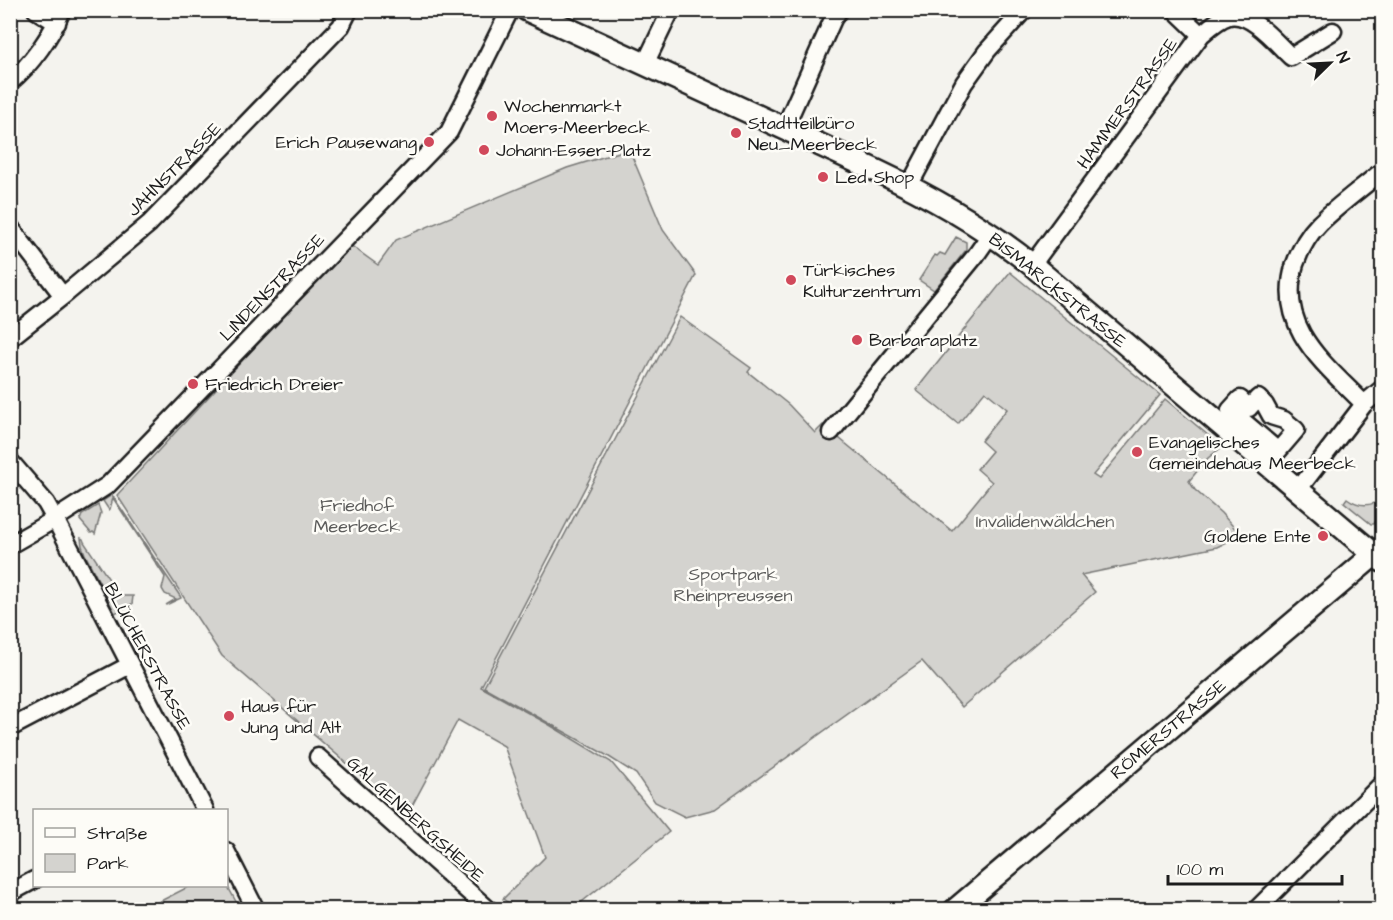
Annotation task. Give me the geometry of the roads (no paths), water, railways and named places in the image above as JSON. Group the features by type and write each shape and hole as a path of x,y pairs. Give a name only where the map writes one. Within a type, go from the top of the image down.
{"main road":[{"name":"BISMARCKSTRASSE","path":"527,10 909,186 960,215 1032,265 1298,490 1380,555"},
{"name":"RÖMERSTRASSE","path":"955,909 1380,555"}],"street":[{"path":"10,82 20,74 53,31 60,16 36,10"},
{"name":"JAHNSTRASSE","path":"10,338 149,224 341,26 349,10"},
{"name":"LINDENSTRASSE","path":"10,544 55,519 108,484 449,132 510,10"},
{"path":"645,64 671,10"},
{"path":"784,129 839,10"},
{"path":"909,186 964,83 987,51 1024,10"},
{"path":"1175,10 1202,35"},
{"name":"HAMMERSTRASSE","path":"1032,265 1202,35 1221,19 1238,16 1247,19 1291,57 1334,31"},
{"path":"1364,404 1308,344 1297,326 1290,287 1297,260 1318,224 1383,171"},
{"path":"10,227 63,296"},
{"path":"831,432 990,235"},
{"path":"1298,490 1364,404 1383,389"},
{"name":"BLÜCHERSTRASSE","path":"10,461 46,503 55,519 204,809"},
{"path":"10,728 130,665"},
{"name":"GALGENBERGSHEIDE","path":"318,757 489,909"},
{"path":"1256,909 1383,784"},
{"path":"228,855 256,909"},
{"path":"10,892 33,880"}],"place":[{"name":"Wochenmarkt Moers-Meerbeck","path":"492,116"},
{"name":"Stadtteilbüro Neu_Meerbeck","path":"736,133"},
{"name":"Erich Pausewang","path":"429,142"},
{"name":"Johann-Esser-Platz","path":"484,150"},
{"name":"Led Shop","path":"823,177"},
{"name":"Türkisches Kulturzentrum","path":"791,280"},
{"name":"Barbaraplatz","path":"857,340"},
{"name":"Friedrich Dreier","path":"193,384"},
{"name":"Evangelisches Gemeindehaus Meerbeck","path":"1137,452"},
{"name":"Goldene Ente","path":"1323,536"},
{"name":"Haus für Jung und Alt","path":"229,716"}],"park label":[{"name":"Friedhof Meerbeck","path":"357,515"},
{"name":"Invalidenwäldchen","path":"1045,521"},
{"name":"Sportpark Rheinpreussen","path":"733,584"}]}
